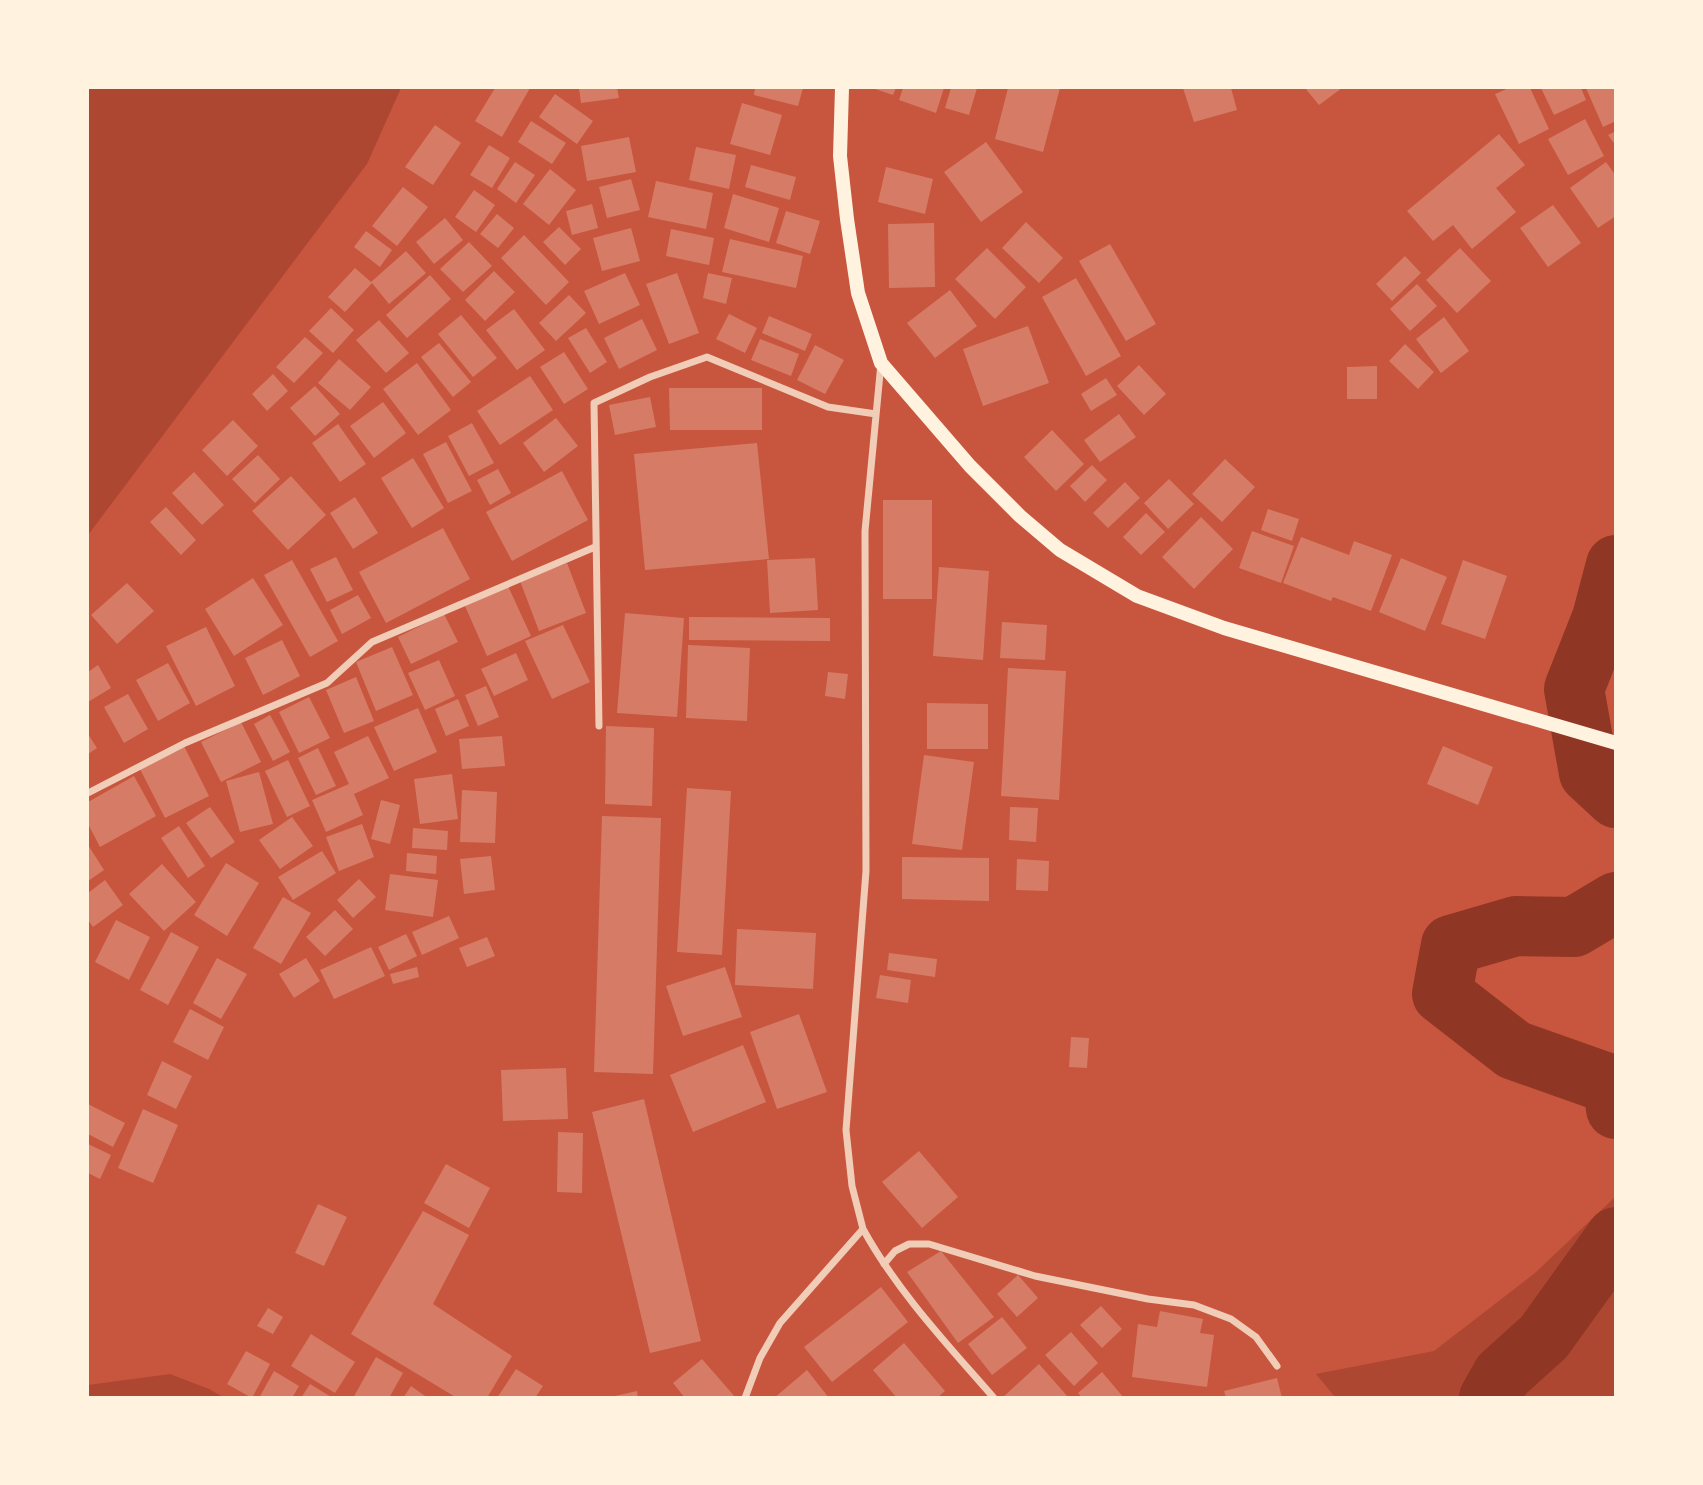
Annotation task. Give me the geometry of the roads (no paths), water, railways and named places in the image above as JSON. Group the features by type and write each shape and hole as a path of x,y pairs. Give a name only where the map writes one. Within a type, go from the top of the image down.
{"main road":[{"path":"842,88 840,156 851,244 858,293 881,363 970,466 1020,516 1060,550 1137,596 1224,628 1615,743"}],"street":[{"path":"599,726 594,402 650,377 707,358 828,407 876,414"},
{"path":"881,363 864,530 866,871 846,1130 852,1185 863,1229 884,1264 940,1336 994,1398"},
{"path":"88,793 185,743 327,683 372,642 595,547"},
{"path":"745,1398 760,1358 780,1323 863,1229"},
{"path":"884,1264 895,1251 909,1244 929,1244 1035,1276 1148,1299 1194,1305 1231,1319 1248,1331 1256,1337 1277,1366"}],"waterway":[{"path":"1616,565 1602,618 1574,689 1589,773 1616,798"},
{"path":"1616,902 1574,927 1516,926 1451,945 1442,994 1514,1050 1613,1085 1616,1109"},
{"path":"1489,1398 1502,1375 1544,1337 1616,1237"}]}
